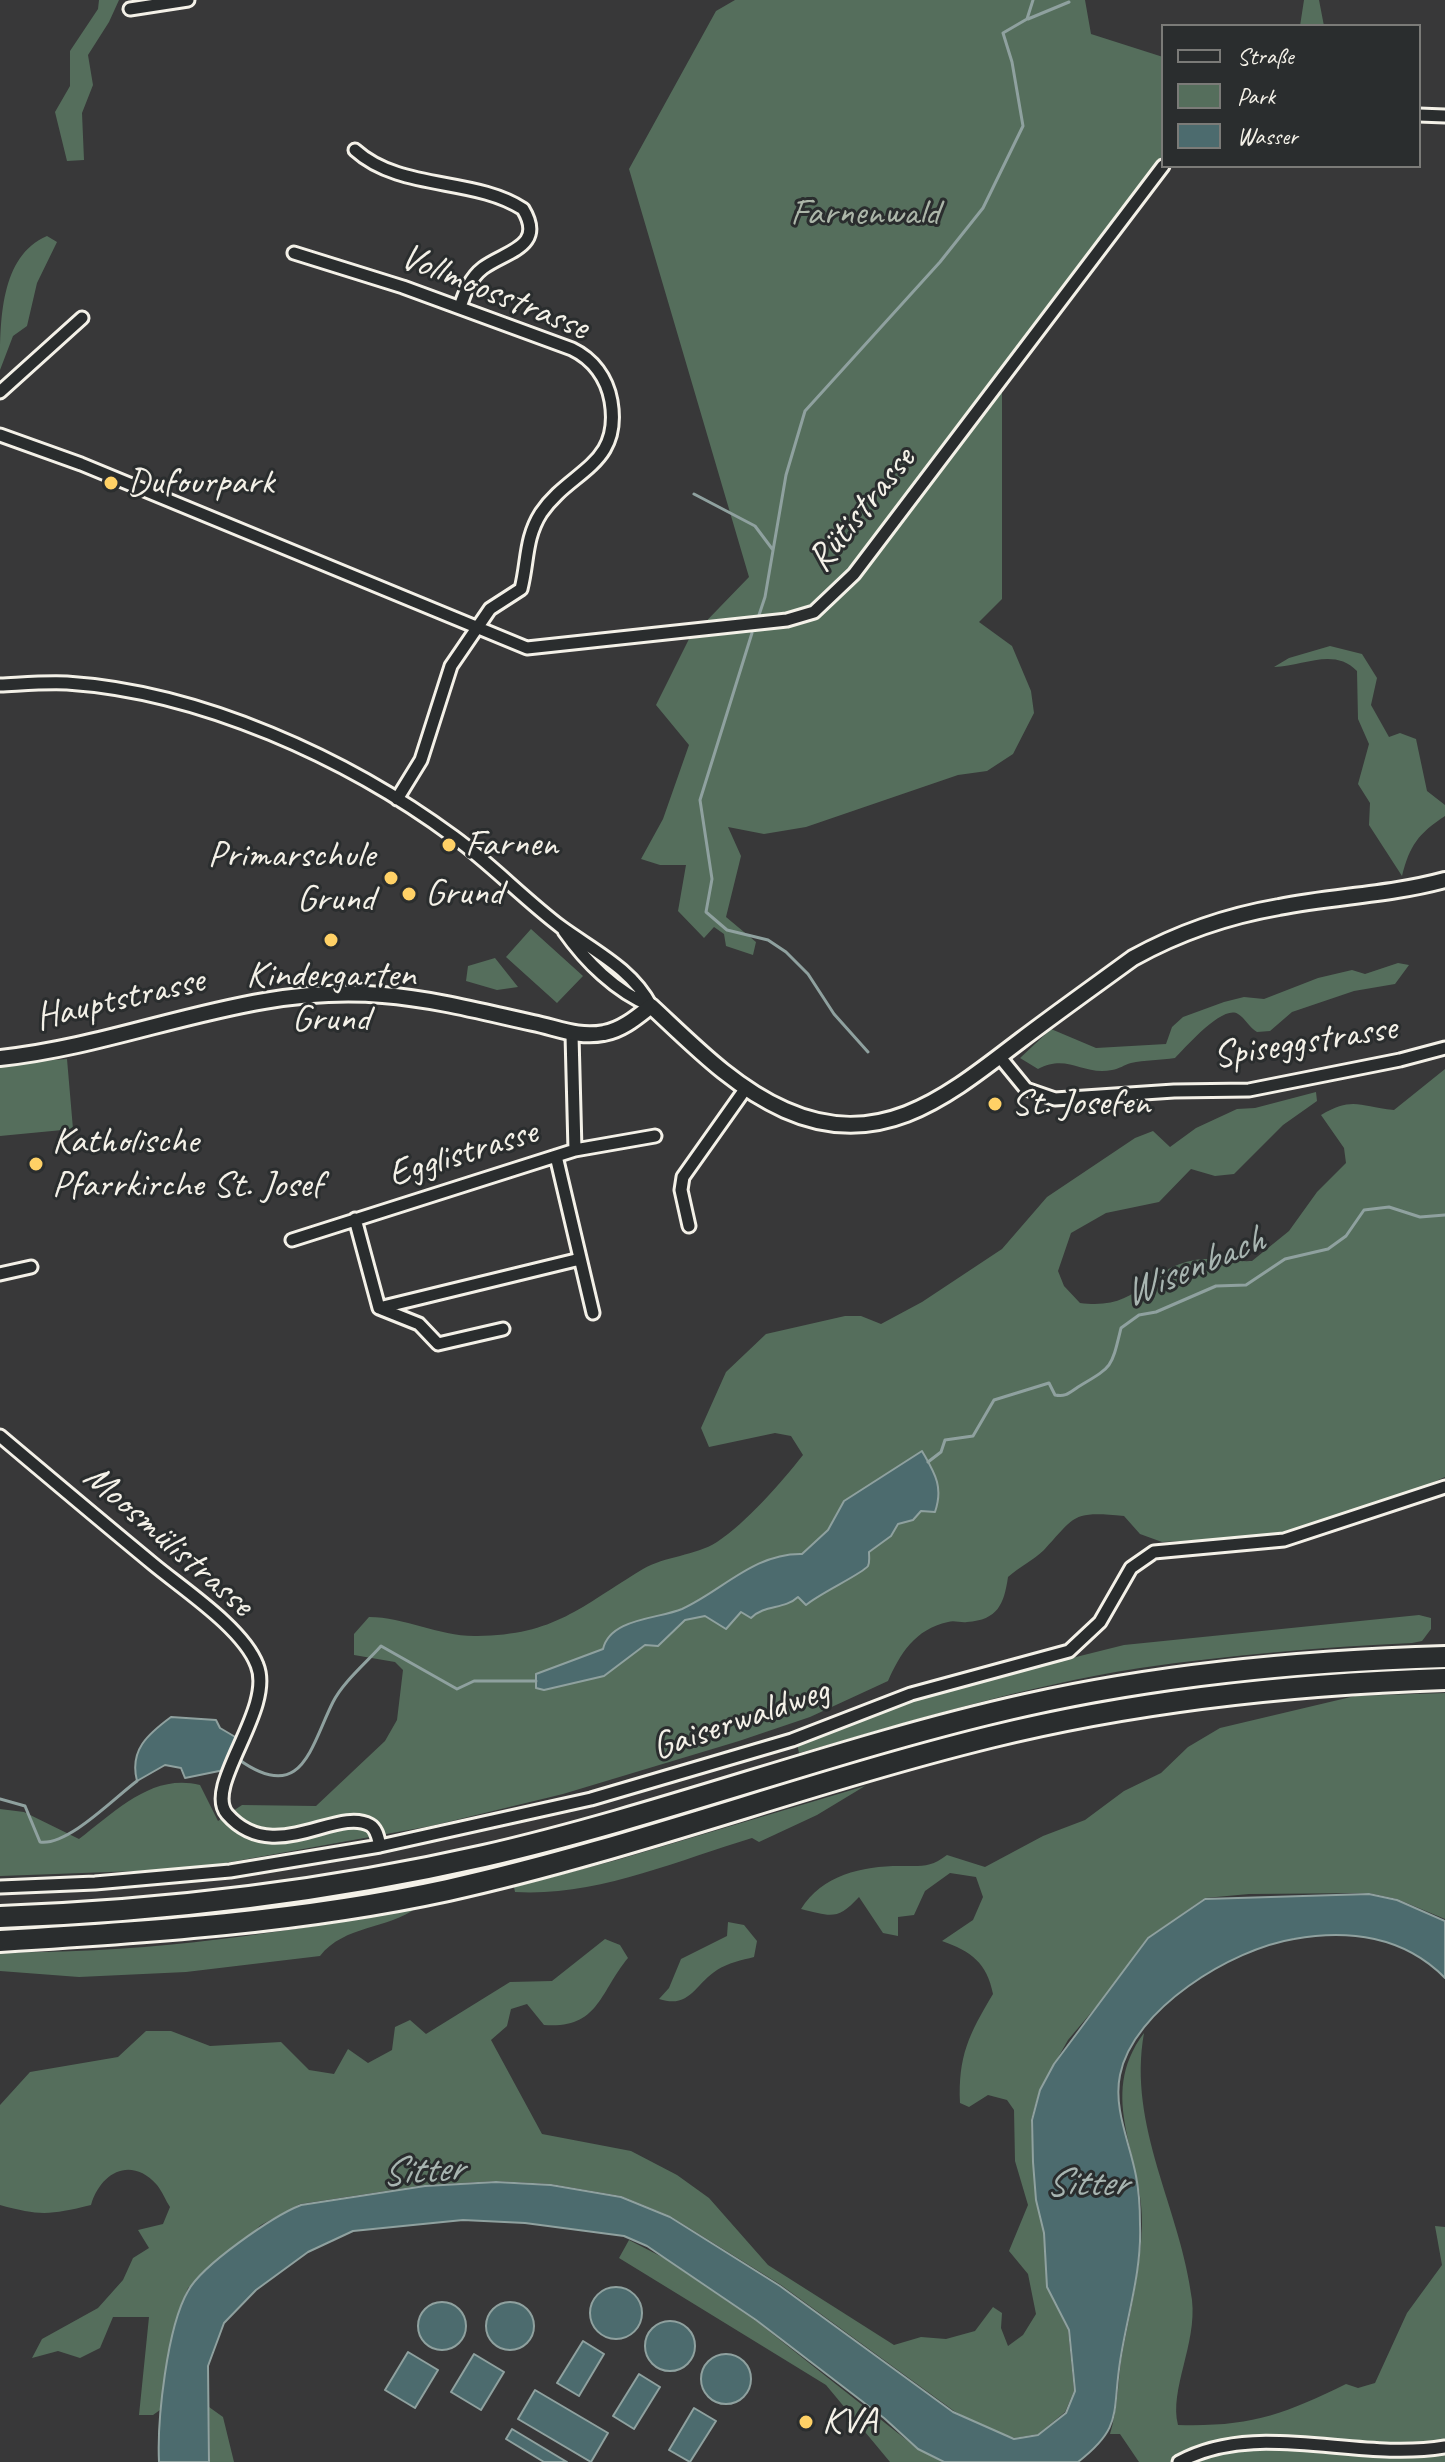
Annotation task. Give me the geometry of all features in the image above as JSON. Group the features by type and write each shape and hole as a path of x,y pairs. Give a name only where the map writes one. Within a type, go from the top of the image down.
{"highway":[{"path":"0,1917 198,1904 317,1888 441,1866 638,1816 938,1727 1137,1684 1260,1667 1445,1657"},
{"path":"0,1941 162,1932 312,1914 432,1893 597,1852 856,1774 1032,1728 1216,1695 1445,1679"}],"street":[{"path":"130,9 188,0"},
{"path":"1421,115 1445,116"},
{"path":"355,150 367,161 387,169 502,199 523,209 531,227 528,239 473,279 460,307"},
{"name":"Rütistrasse","path":"0,435 81,464 527,648 787,620 814,612 854,574 1161,168"},
{"name":"Vollmoosstrasse","path":"294,253 460,307 577,351 596,367 605,381 614,415 609,442 603,453 550,503 536,521 529,536 521,589 490,609 451,666 421,760 397,799"},
{"path":"0,392 82,318"},
{"path":"0,685 63,683 97,686 193,709 280,739 397,799 473,852 561,927 610,981 634,999 651,1006 746,1088 796,1115 832,1123 864,1124 903,1117 927,1107 1133,958 1187,932 1272,908 1411,889 1445,880"},
{"name":"Hauptstrasse","path":"0,1058 57,1052 225,1007 290,994 321,993 433,1002 552,1027 572,1035 618,1029 651,1006"},
{"path":"572,1035 575,1150"},
{"name":"Spiseggstrasse","path":"999,1056 1026,1089 1055,1099 1174,1091 1249,1090 1445,1048"},
{"path":"689,1226 681,1190 683,1177 746,1088"},
{"name":"Egglistrasse","path":"292,1240 575,1150 655,1136"},
{"path":"556,1156 593,1313"},
{"path":"355,1219 379,1308"},
{"path":"379,1308 580,1259"},
{"path":"0,1274 31,1267"},
{"path":"379,1308 419,1324 438,1344 503,1329"},
{"name":"Moosmülistrasse","path":"0,1436 225,1624 257,1665 259,1698 227,1777 221,1805 236,1822 256,1832 296,1836 355,1822 369,1824 377,1832 380,1846"},
{"name":"Gaiserwaldweg","path":"0,1887 179,1878 380,1846 591,1799 792,1740 860,1711 911,1694 1061,1654 1085,1640 1100,1622 1131,1568 1154,1552 1284,1540 1445,1487"},
{"path":"1179,2462 1200,2451 1231,2444 1383,2458 1445,2447"}],"green space":[{"path":"99,0 119,0 88,55 93,85 82,113 84,160 67,161 55,112 70,86 70,51 98,9"},
{"name":"Farnenwald","path":"735,0 1085,0 1091,34 1161,56 1161,158 1002,390 1002,599 979,622 1012,646 1031,691 1034,713 1013,754 987,771 958,775 806,827 764,834 728,827 741,856 726,917 756,942 753,955 726,946 724,934 714,927 704,938 678,911 686,865 660,865 641,859 663,819 689,745 656,705 689,639 749,577 629,169 716,11"},
{"path":"1304,0 1319,0 1324,24 1300,24"},
{"path":"47,236 57,242 37,283 27,326 13,336 0,370 2,311 11,274 31,245"},
{"path":"1330,646 1362,654 1377,678 1371,705 1389,737 1400,733 1416,739 1427,791 1445,805 1445,816 1428,829 1412,848 1402,876 1369,825 1370,803 1358,784 1369,744 1358,719 1357,671 1339,660 1329,659 1274,667 1289,658"},
{"path":"531,929 583,976 557,1003 506,957"},
{"path":"495,958 518,987 497,990 466,981 468,966"},
{"path":"1398,963 1409,965 1395,984 1354,991 1292,1012 1270,1031 1257,1032 1238,1014 1223,1015 1175,1058 1136,1062 1102,1071 1058,1063 1038,1069 1020,1058 1051,1029 1096,1048 1166,1044 1172,1027 1183,1017 1224,1002 1244,997 1264,999 1318,978 1352,970 1365,974"},
{"path":"67,1059 73,1129 0,1136 0,1064"},
{"path":"1445,1069 1445,1477 1396,1499 1271,1536 1162,1542 1140,1534 1124,1516 1094,1514 1076,1518 1040,1554 1008,1577 1001,1603 993,1614 977,1621 953,1621 926,1630 904,1652 888,1681 810,1717 563,1794 431,1826 192,1869 0,1876 0,1809 24,1812 79,1839 135,1797 166,1784 200,1785 218,1821 242,1805 316,1806 385,1741 397,1720 403,1670 395,1662 354,1655 354,1634 369,1617 463,1635 527,1630 566,1616 643,1569 717,1542 752,1513 803,1455 791,1436 775,1433 709,1447 701,1428 726,1372 766,1334 845,1316 861,1316 881,1324 922,1302 1002,1249 1047,1197 1135,1138 1153,1131 1170,1147 1196,1128 1237,1109 1255,1108 1316,1092 1317,1101 1283,1125 1234,1174 1215,1176 1191,1169 1159,1202 1106,1213 1071,1233 1058,1271 1064,1286 1080,1303 1100,1304 1130,1295 1164,1272 1195,1260 1252,1261 1289,1231 1317,1192 1346,1163 1344,1148 1321,1115 1349,1104 1394,1110"},
{"path":"1419,1615 1431,1618 1431,1629 1422,1641 1276,1652 1140,1668 1011,1694 799,1753 797,1744 860,1714 908,1699 1124,1645"},
{"path":"1445,1693 1445,1919 1397,1899 1369,1893 1249,1894 1205,1898 1147,1938 1111,1989 1068,2040 1040,2089 1031,2120 1036,2200 1044,2233 1047,2287 1068,2330 1074,2391 1065,2412 1038,2434 1015,2438 989,2430 954,2411 781,2285 670,2216 621,2196 551,2184 496,2181 425,2185 300,2204 261,2225 188,2288 178,2313 160,2410 153,2415 139,2415 149,2317 113,2317 100,2348 80,2358 58,2351 32,2358 42,2339 98,2308 123,2280 133,2258 149,2248 138,2230 163,2224 170,2207 159,2187 147,2176 127,2170 109,2177 91,2205 45,2213 0,2205 0,2105 30,2072 118,2057 146,2031 171,2031 210,2046 281,2042 309,2070 334,2074 348,2049 368,2063 392,2050 395,2027 410,2020 426,2034 510,1982 552,1981 605,1939 620,1945 628,1958 587,2015 562,2025 544,2025 527,2004 511,2009 507,2026 491,2040 542,2134 631,2151 677,2175 709,2198 768,2265 894,2345 921,2337 946,2339 975,2331 993,2307 1002,2313 1001,2328 1008,2346 1023,2335 1036,2314 1028,2274 1009,2251 1028,2205 1015,2161 1014,2110 1007,2100 988,2095 969,2107 960,2103 963,2058 977,2021 993,1994 982,1966 961,1949 942,1941 973,1920 983,1897 976,1877 950,1873 925,1891 914,1915 898,1917 898,1936 883,1933 859,1897 845,1910 833,1915 801,1909 810,1897 832,1880 871,1868 925,1865 947,1855 985,1867 1043,1836 1085,1820 1124,1791 1161,1773 1188,1747 1220,1728 1355,1696"},
{"path":"865,1786 817,1815 759,1842 752,1838 605,1883 545,1892 515,1892 514,1887 617,1860"},
{"path":"416,1908 393,1920 341,1938 320,1956 186,1972 79,1977 0,1971 0,1952 157,1946 313,1926"},
{"path":"728,1922 744,1925 757,1941 754,1957 717,1970 685,1998 678,2001 659,1999 669,1988 681,1959 727,1936"},
{"path":"1144,2033 1141,2068 1143,2102 1192,2300 1191,2333 1177,2397 1178,2425 1225,2424 1265,2417 1346,2384 1358,2388 1375,2383 1407,2313 1442,2265 1435,2226 1445,2227 1445,2462 1139,2462 1120,2434 1110,2434 1137,2279 1142,2228 1141,2202 1123,2105 1123,2081 1130,2057"},
{"path":"629,2240 664,2258 756,2321 918,2449 942,2462 890,2462 826,2385 619,2258"},
{"path":"209,2407 223,2417 234,2462 210,2462"}],"water":[{"path":"922,1451 938,1487 935,1512 921,1511 913,1520 898,1524 891,1536 869,1552 868,1566 858,1574 806,1605 798,1597 751,1618 741,1612 726,1629 705,1616 685,1620 658,1646 645,1645 604,1676 544,1690 536,1688 536,1674 603,1649 607,1639 625,1625 682,1609 753,1566 785,1555 802,1554 828,1530 844,1501"},
{"path":"171,1717 216,1720 220,1728 237,1738 224,1770 185,1778 181,1768 165,1765 137,1781 136,1760 142,1744"},
{"name":"Sitter","path":"1369,1894 1397,1900 1445,1921 1445,1978 1412,1953 1374,1939 1335,1935 1294,1939 1242,1955 1189,1986 1144,2027 1129,2051 1118,2088 1123,2126 1138,2188 1139,2259 1113,2418 1102,2439 1078,2462 944,2462 918,2449 884,2418 756,2320 647,2246 624,2236 525,2223 463,2220 353,2231 308,2252 256,2290 224,2323 208,2366 209,2462 159,2462 162,2399 174,2327 188,2291 223,2255 257,2230 301,2205 425,2186 496,2182 551,2185 621,2197 670,2217 780,2286 953,2412 1014,2439 1038,2435 1066,2413 1075,2391 1069,2330 1047,2287 1044,2233 1036,2200 1033,2162 1032,2120 1040,2090 1054,2064 1148,1938 1205,1899"},
{"path":"616,2287 635,2294 642,2313 635,2332 616,2339 597,2332 590,2313 597,2294"},
{"path":"442,2302 459,2309 466,2326 459,2343 442,2350 425,2343 418,2326 425,2309"},
{"path":"510,2302 527,2309 534,2326 527,2343 510,2350 493,2343 486,2326 493,2309"},
{"path":"670,2321 688,2328 695,2346 688,2364 670,2371 652,2364 645,2346 652,2328"},
{"path":"583,2341 604,2354 579,2396 557,2383"},
{"path":"408,2352 438,2370 415,2408 385,2390"},
{"path":"474,2354 504,2372 481,2410 451,2392"},
{"path":"726,2354 744,2361 751,2379 744,2397 726,2404 708,2397 701,2379 708,2361"},
{"path":"639,2374 660,2387 634,2429 613,2416"},
{"path":"535,2390 608,2433 591,2462 518,2419"},
{"path":"694,2408 716,2421 690,2462 669,2450"},
{"path":"512,2429 567,2462 544,2462 506,2439"}],"waterway":[{"path":"759,615 765,597 786,475 805,411 940,262 983,208 1023,126 1012,62 1003,33 1027,19 1033,0"},
{"path":"1028,19 1069,2"},
{"path":"694,494 755,526 773,550"},
{"path":"752,633 700,800 712,879 706,912 727,930 768,940 786,952 808,974 834,1014 868,1052"},
{"name":"Wisenbach","path":"928,1462 941,1452 945,1440 973,1436 994,1400 1049,1383 1055,1395 1065,1395 1098,1375 1112,1359 1121,1328 1139,1315 1156,1312 1216,1286 1246,1285 1285,1259 1328,1249 1346,1236 1364,1210 1389,1207 1420,1217 1445,1215"},
{"path":"238,1759 260,1772 277,1776 290,1773 301,1765 337,1695 381,1646 457,1689 474,1681 536,1681"},
{"path":"0,1799 25,1806 40,1842 51,1841 77,1829 137,1781"}],"place":[{"name":"Dufourpark","path":"111,483"},
{"name":"Farnen","path":"449,845"},
{"name":"Primarschule Grund","path":"391,878"},
{"name":"Grund","path":"409,894"},
{"name":"Kindergarten Grund","path":"331,940"},
{"name":"St. Josefen","path":"995,1104"},
{"name":"Katholische Pfarrkirche St. Josef","path":"36,1164"},
{"name":"KVA","path":"806,2422"}]}
